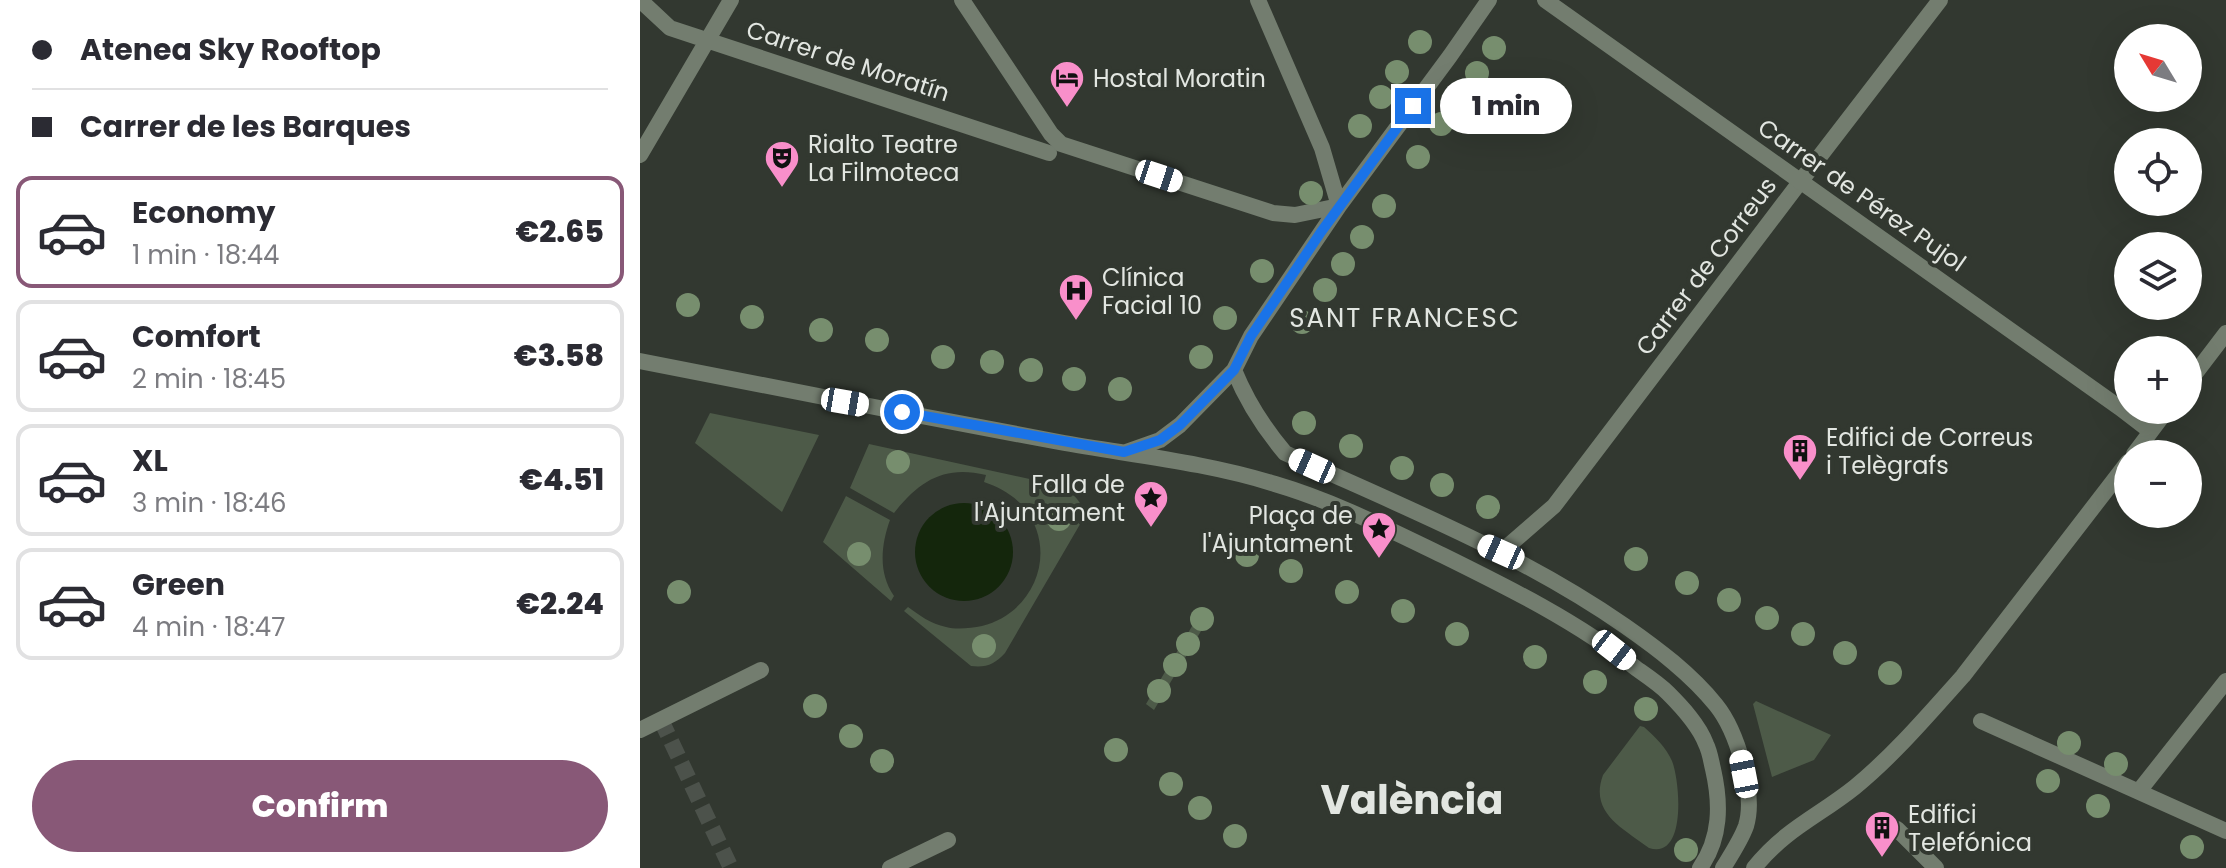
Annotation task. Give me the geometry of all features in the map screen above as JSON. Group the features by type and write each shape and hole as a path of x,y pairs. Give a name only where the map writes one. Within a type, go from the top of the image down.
{"street":[{"name":"Carrer de Moratín","path":"640,0 670,28 1273,213 1295,215 1339,206"},
{"path":"640,155 731,0"},
{"path":"962,0 1051,134 1055,148"},
{"path":"1258,0 1322,148 1339,206"},
{"path":"1124,452 1160,440 1180,425 1234,370 1251,336 1339,206 1489,0"},
{"name":"Carrer de Pérez Pujol","path":"1545,0 2150,431"},
{"name":"Carrer de Correus","path":"1501,552 1554,506 1940,0"},
{"path":"2202,365 2226,333"},
{"path":"640,361 1274,483 1391,530 1536,602 1614,650 1666,691 1690,718 1706,744 1717,789 1716,835 1700,868"},
{"path":"1234,370 1249,405 1285,453 1501,552 1590,602 1655,647 1692,679 1718,708 1739,749 1749,798 1747,825 1723,868"},
{"path":"2144,440 2156,424"},
{"path":"1754,868 1790,831 1853,788 1882,762 1963,676 2114,480"},
{"path":"640,730 761,670"},
{"path":"2139,791 2226,681"},
{"path":"1981,721 2226,831"},
{"path":"1897,829 1936,868"},
{"path":"890,868 948,840"}],"shaded area":[{"path":"710,413 819,435 782,512 695,443"},
{"path":"869,444 1057,485 1078,500 1086,514 1005,653 994,662 986,666 971,666 904,611 908,607 941,626 955,628 982,626 1001,619 1029,593 1037,576 1039,539 1033,521 1013,497 984,482 986,475 971,472 934,478 914,492 894,513 850,488"},
{"path":"846,496 890,520 883,568 894,596 891,601 823,542"},
{"path":"964,503 991,511 1005,525 1013,552 1005,579 991,593 964,601 937,593 923,579 915,552 923,525 937,511"},
{"path":"1201,611 1210,616 1154,710 1146,704"},
{"path":"1756,701 1831,735 1814,760 1772,777 1753,704"},
{"path":"1640,726 1663,747 1675,771 1678,816 1670,842 1661,849 1649,848 1619,826 1605,810 1601,800 1603,775"}],"tunnel":[{"path":"661,720 731,868"}],"place":[{"name":"Hostal Moratin","path":"1067,109"},
{"name":"Rialto Teatre La Filmoteca","path":"782,189"},
{"name":"Clínica Facial 10","path":"1076,322"},
{"name":"Edifici de Correus i Telègrafs","path":"1800,482"},
{"name":"Falla de l'Ajuntament","path":"1151,529"},
{"name":"Plaça de l'Ajuntament","path":"1379,560"},
{"name":"Edifici Telefónica","path":"1882,859"}],"district":[{"name":"SANT FRANCESC","path":"1405,318"},
{"name":"València","path":"1412,800"}],"route":[{"path":"902,412 1124,452 1160,440 1180,425 1234,370 1251,336 1321,232 1413,106"}]}
